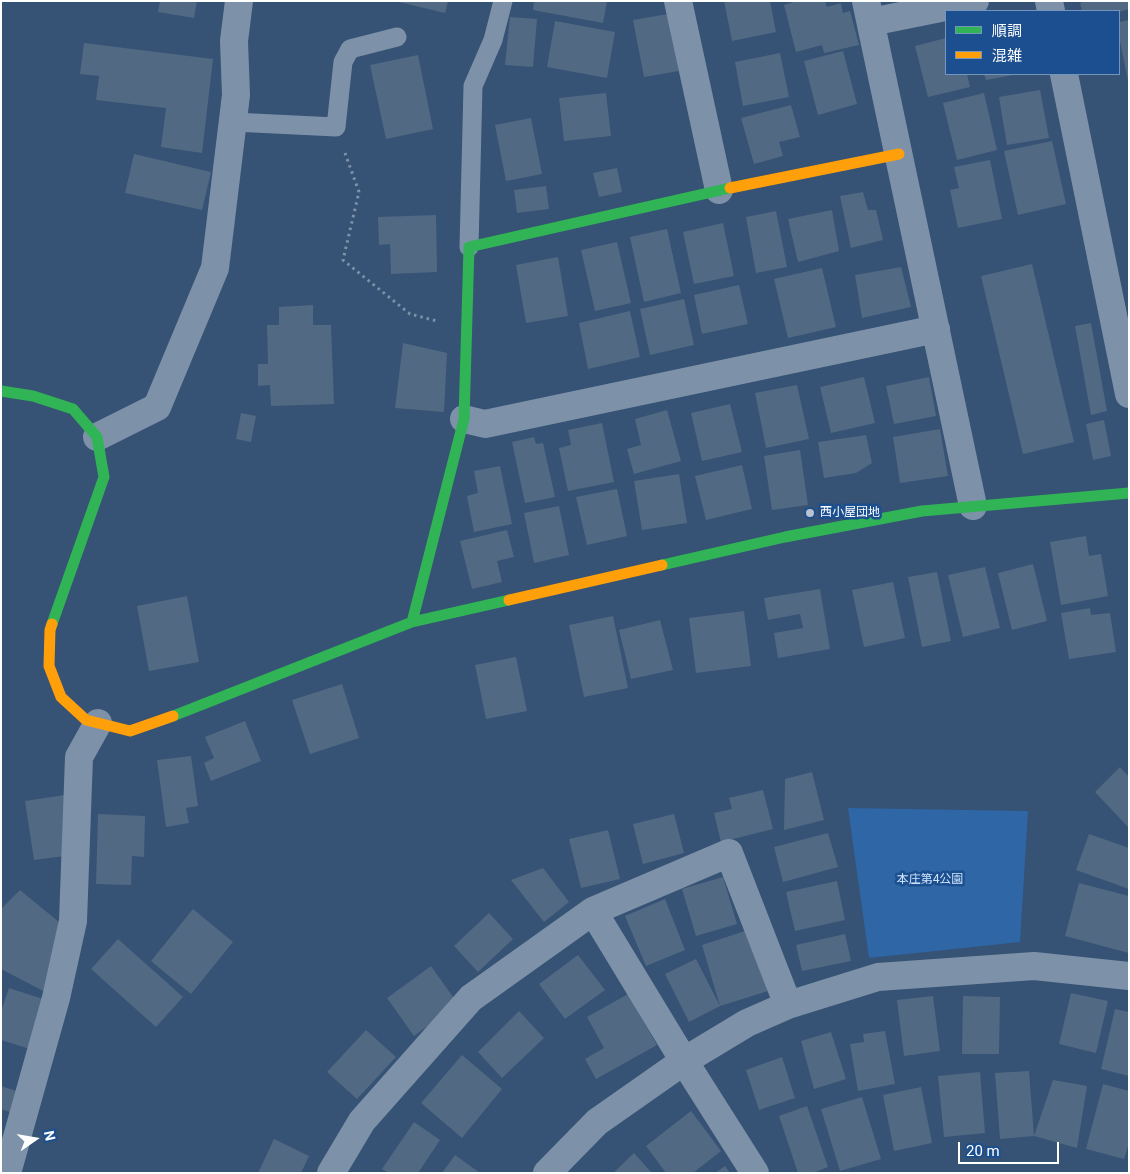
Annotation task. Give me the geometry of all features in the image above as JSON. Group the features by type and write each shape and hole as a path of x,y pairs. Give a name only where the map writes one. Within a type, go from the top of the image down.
{"street":[{"path":"97,437 157,407 215,268 236,95 234,40 239,1"},
{"path":"678,1 719,190"},
{"path":"974,506 869,12 975,1"},
{"path":"1064,75 1129,394"},
{"path":"412,622 464,419 469,247 719,190 899,154"},
{"path":"464,419 486,424 936,329"},
{"path":"1,391 33,396 72,408 97,437 104,477 50,630 49,666 61,697 86,720 130,731 189,711 412,622 785,537 922,511 1129,493"},
{"path":"7,1173 56,998 73,920 79,757 98,723"},
{"path":"331,1173 362,1121 472,998 593,911 729,854 788,1005"},
{"path":"593,911 755,1173"},
{"path":"547,1173 597,1122 684,1061 747,1023 788,1005 878,977 1034,966 1129,976"}],"lane":[{"path":"469,247 473,86 492,40 503,1"},
{"path":"233,122 336,127 343,62 350,49 397,37"}],"path":[{"path":"336,127 359,192 343,260 410,314 467,328"}],"green space":[{"name":"本庄第4公園","path":"848,808 1028,811 1020,942 869,958"}],"building":[{"path":"160,1 197,1 194,18 158,12"},
{"path":"395,1 448,1 445,13"},
{"path":"534,1 607,1 603,23 533,10"},
{"path":"724,1 770,1 776,32 732,41"},
{"path":"797,1 825,1 827,7 841,3 843,13 850,11 859,45 824,53 822,45 796,52 784,5"},
{"path":"1085,1 1129,1 1129,9 1120,12 1120,10 1082,10 1080,3"},
{"path":"668,14 679,71 644,77 633,20"},
{"path":"510,17 537,19 533,67 505,65"},
{"path":"1129,20 1129,81 1120,41 1120,22"},
{"path":"555,21 615,32 607,78 547,67"},
{"path":"945,38 945,75 967,75 970,87 928,97 915,46"},
{"path":"84,43 213,59 202,153 161,147 166,108 96,100 99,76 80,74"},
{"path":"843,51 857,104 818,115 804,61"},
{"path":"780,53 789,97 743,106 735,62"},
{"path":"418,55 433,129 386,139 370,65"},
{"path":"984,75 1013,75 986,80"},
{"path":"1040,90 1049,138 1007,145 999,97"},
{"path":"606,93 611,136 564,141 559,98"},
{"path":"984,93 997,150 957,160 943,103"},
{"path":"791,105 800,137 779,142 783,156 754,164 741,118"},
{"path":"531,118 542,174 506,181 495,125"},
{"path":"1052,141 1066,204 1018,215 1004,151"},
{"path":"134,154 211,172 202,210 125,193"},
{"path":"990,160 1002,219 958,228 950,190 959,188 954,167"},
{"path":"617,168 622,192 599,197 593,173"},
{"path":"546,186 549,209 517,213 514,190"},
{"path":"863,192 868,210 876,210 883,240 851,248 840,196"},
{"path":"832,210 839,251 798,262 788,219"},
{"path":"776,211 787,267 756,273 746,217"},
{"path":"436,215 437,272 391,274 390,244 379,245 378,217"},
{"path":"723,223 734,276 694,284 683,232"},
{"path":"667,229 681,293 644,302 630,237"},
{"path":"617,242 631,303 595,311 581,250"},
{"path":"558,257 568,316 526,323 516,265"},
{"path":"1032,264 1074,442 1023,454 981,276"},
{"path":"901,267 911,307 862,318 855,275"},
{"path":"822,268 836,327 788,338 774,279"},
{"path":"739,285 748,324 702,334 694,295"},
{"path":"684,299 694,345 650,355 640,309"},
{"path":"313,305 313,325 331,325 334,404 271,406 270,385 258,386 258,364 268,364 267,325 279,325 279,307"},
{"path":"630,311 640,357 588,369 579,323"},
{"path":"1091,323 1107,411 1091,415 1075,326"},
{"path":"403,343 447,353 444,412 395,408"},
{"path":"864,377 875,423 831,433 820,387"},
{"path":"929,377 936,416 894,424 886,386"},
{"path":"797,385 809,439 766,448 755,393"},
{"path":"730,404 742,452 702,461 691,413"},
{"path":"667,410 681,461 634,474 627,449 641,445 635,419"},
{"path":"241,413 256,416 251,442 236,439"},
{"path":"1104,420 1111,456 1093,460 1086,424"},
{"path":"602,423 614,482 568,491 559,448 571,445 568,430"},
{"path":"940,429 948,476 900,483 893,437"},
{"path":"866,435 872,463 856,473 824,478 818,442"},
{"path":"534,437 536,444 543,443 555,497 525,503 512,442"},
{"path":"800,450 808,505 772,510 764,456"},
{"path":"742,465 752,509 706,520 695,476"},
{"path":"500,466 512,524 474,532 467,496 478,493 474,471"},
{"path":"679,474 687,523 642,530 634,481"},
{"path":"617,489 627,536 587,545 576,497"},
{"path":"559,506 569,555 534,563 524,513"},
{"path":"507,530 514,557 497,561 502,582 472,589 460,541"},
{"path":"1086,536 1089,556 1101,554 1108,596 1061,605 1050,542"},
{"path":"1033,564 1047,621 1012,630 998,573"},
{"path":"985,567 1000,628 963,637 948,575"},
{"path":"937,572 951,641 922,647 908,577"},
{"path":"893,582 905,638 864,647 852,590"},
{"path":"820,589 830,649 778,658 774,633 803,628 800,614 768,620 764,598"},
{"path":"187,596 199,662 149,671 137,606"},
{"path":"1090,608 1091,615 1110,613 1116,652 1069,659 1061,613"},
{"path":"744,611 751,666 696,673 689,618"},
{"path":"613,616 628,688 584,697 569,625"},
{"path":"660,620 673,670 631,679 619,630"},
{"path":"516,657 527,711 486,719 475,665"},
{"path":"342,684 359,738 310,754 292,700"},
{"path":"245,721 261,761 211,781 204,763 214,758 205,737"},
{"path":"191,756 198,806 186,808 189,823 166,827 157,760"},
{"path":"1120,767 1129,777 1129,828 1095,792"},
{"path":"812,772 824,820 784,830 785,779"},
{"path":"763,790 773,829 721,842 714,813 732,809 729,798"},
{"path":"65,795 73,855 34,860 25,801"},
{"path":"98,814 145,816 144,857 132,856 131,885 96,884"},
{"path":"674,814 684,853 643,864 633,824"},
{"path":"608,830 620,879 581,888 569,839"},
{"path":"828,833 838,867 783,882 774,847"},
{"path":"1089,834 1129,848 1129,889 1076,870"},
{"path":"543,868 569,902 544,922 511,880"},
{"path":"723,877 737,924 696,936 682,889"},
{"path":"837,881 845,920 795,931 786,892"},
{"path":"1079,883 1129,896 1129,953 1065,936"},
{"path":"20,890 65,927 49,994 1,969 1,909"},
{"path":"665,899 685,950 646,966 625,916"},
{"path":"193,909 233,942 191,994 151,961"},
{"path":"489,913 513,939 478,972 454,946"},
{"path":"748,930 768,991 720,1006 702,945"},
{"path":"845,934 851,961 802,971 796,945"},
{"path":"118,939 183,997 156,1027 91,969"},
{"path":"578,955 605,990 565,1019 539,984"},
{"path":"696,959 720,1006 689,1022 665,974"},
{"path":"431,966 458,1004 414,1036 387,998"},
{"path":"9,988 46,1000 30,1049 1,1040 1,1011"},
{"path":"1071,993 1108,1001 1096,1053 1059,1044"},
{"path":"628,994 657,1045 596,1079 585,1059 604,1048 587,1017"},
{"path":"933,996 940,1051 904,1056 897,1000"},
{"path":"963,996 1000,997 999,1054 962,1054"},
{"path":"1115,1009 1129,1012 1129,1076 1101,1069"},
{"path":"519,1011 544,1038 502,1078 478,1052"},
{"path":"366,1030 396,1057 357,1099 327,1072"},
{"path":"885,1031 895,1084 858,1091 850,1044 864,1042 863,1034"},
{"path":"831,1032 846,1079 814,1089 801,1041"},
{"path":"462,1055 502,1089 462,1138 421,1103"},
{"path":"782,1057 795,1098 759,1110 746,1070"},
{"path":"1029,1071 1034,1136 1000,1139 995,1073"},
{"path":"980,1072 985,1133 944,1137 938,1076"},
{"path":"1053,1080 1087,1086 1077,1148 1034,1136"},
{"path":"1103,1084 1129,1091 1129,1143 1124,1159 1086,1149"},
{"path":"1,1086 16,1091 10,1112 1,1109"},
{"path":"921,1087 932,1143 894,1151 883,1095"},
{"path":"862,1097 881,1159 840,1171 821,1109"},
{"path":"807,1106 828,1167 813,1173 798,1173 779,1116"},
{"path":"691,1111 721,1151 693,1173 666,1173 646,1146"},
{"path":"414,1122 440,1140 418,1173 388,1173 382,1169"},
{"path":"274,1139 309,1156 301,1173 258,1173"},
{"path":"634,1153 652,1173 613,1173"},
{"path":"455,1155 480,1173 442,1173"},
{"path":"725,1166 730,1173 715,1173"}],"traffic: fast":[{"path":"412,622 464,419 469,247 730,188"},
{"path":"1,391 33,396 73,409 97,437 104,477 52,624"},
{"path":"662,565 785,537 922,511 1129,493"},
{"path":"173,716 412,622 509,600"}],"traffic: slow":[{"path":"730,188 899,154"},
{"path":"509,600 662,565"},
{"path":"52,624 50,630 49,666 61,697 86,720 130,731 173,716"}],"place":[{"name":"西小屋団地","path":"810,513"}]}
